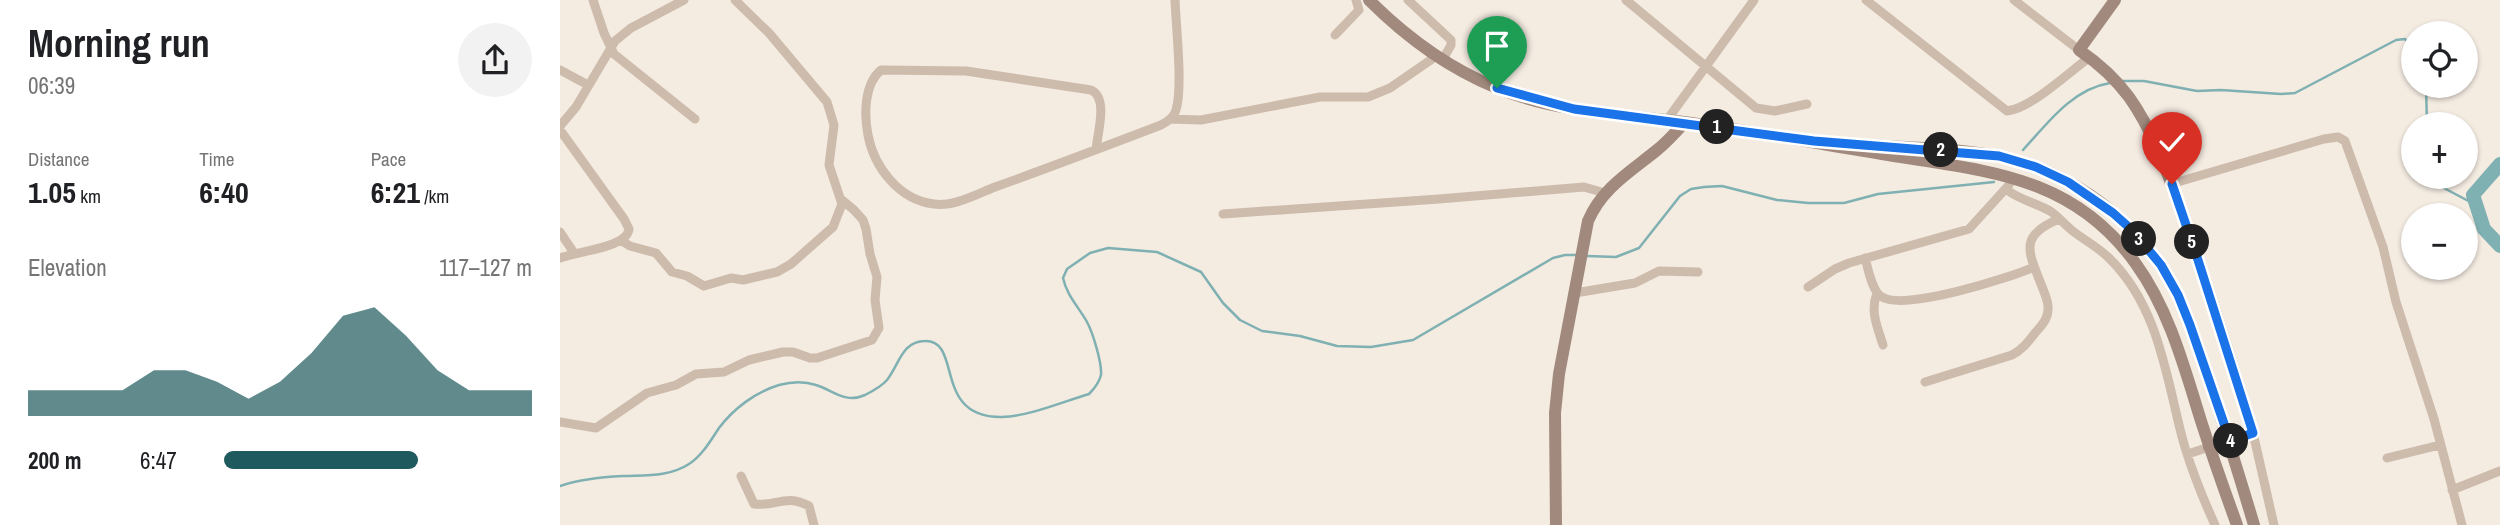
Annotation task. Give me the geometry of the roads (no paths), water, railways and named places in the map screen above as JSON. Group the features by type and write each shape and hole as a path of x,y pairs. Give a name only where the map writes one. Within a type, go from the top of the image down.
{"main road":[{"path":"1369,0 1439,59 1497,88 1531,99 1574,109 1685,122 1964,166 2012,177 2049,192 2077,208 2109,235 2136,264 2162,309 2237,525"},
{"path":"2115,0 2084,53 2108,73 2128,96 2147,127 2172,184 2253,433 2209,447"},
{"path":"1556,525 1555,413 1585,233 1594,208 1605,193 1621,177 1664,145 1685,122"},
{"path":"1814,141 1999,156 2036,167 2068,182 2102,204 2132,230 2161,265 2178,295 2230,441 2254,525"}],"street":[{"path":"593,0 615,55 695,120"},
{"path":"560,258 622,241 628,232 624,219 560,128 576,107 611,46 631,28 684,0"},
{"path":"622,241 656,253 669,270 687,276 700,285 778,272 804,255 833,227 842,200 829,165 834,125 827,102 769,33 735,0"},
{"path":"1170,119 1177,109 1178,90 1175,0"},
{"path":"1335,35 1359,10 1356,0"},
{"path":"1096,150 1101,101 1091,90 966,71 888,69 881,70 872,81 867,104 867,130 877,164 889,180 927,203 942,204 960,200 1096,150 1170,119 1201,120 1320,97 1368,97 1390,88 1439,59 1451,45 1449,36 1408,0"},
{"path":"1626,0 1756,108 1775,111 1807,104"},
{"path":"1667,120 1754,0"},
{"path":"1866,0 2007,111 2019,108 2035,98 2084,53 2014,0"},
{"path":"560,70 589,85"},
{"path":"2172,184 2324,139 2338,137 2345,141 2384,247 2396,302 2434,419 2462,525"},
{"path":"1808,287 1835,269 1865,258 1969,229 2007,190 2012,177"},
{"path":"1223,214 1439,200 1584,187 1605,193"},
{"path":"2007,190 2052,213 2111,260 2138,297 2162,351 2188,454 2215,525"},
{"path":"560,422 596,428 647,393 676,385 696,374 724,372 748,360 783,352 817,358 872,340 879,328 875,300 877,277 863,220 842,200"},
{"path":"1925,382 2012,355 2024,347 2048,313 2048,304 2034,267 2030,245 2033,235 2040,227 2059,219"},
{"path":"560,232 574,253"},
{"path":"1865,258 1877,293 1889,299 1915,300 1957,291 2034,267"},
{"path":"1576,288 1635,283 1659,271 1698,272"},
{"path":"1877,293 1873,302 1873,315 1883,345"},
{"path":"2253,433 2274,525"},
{"path":"2387,458 2440,445"},
{"path":"2188,454 2209,447"},
{"path":"2452,490 2500,471"},
{"path":"741,476 754,504 763,505 783,499 798,501 809,506 814,525"}],"waterway":[{"path":"2123,81 2144,81 2197,91 2295,93 2401,39"},
{"path":"2023,150 2072,100 2084,92 2110,83"},
{"path":"2426,98 2427,112"},
{"path":"2500,164 2473,195 2484,229 2500,246"},
{"path":"1587,256 1616,257 1639,248 1680,196 1691,189 1722,186 1777,200 1844,203 1878,194 1994,182"},
{"path":"2446,189 2472,203"},
{"path":"560,486 615,476 657,475 681,468 698,457 719,428 739,407 754,396 779,385 807,383 845,397 865,395 885,382 906,349 917,342 936,344 943,353 957,393 966,405 980,414 1002,417 1024,414 1089,394 1101,375 1099,356 1084,316 1070,296 1063,278 1067,269 1090,253 1108,248 1157,252 1201,272 1223,303 1240,320 1262,331 1300,336 1337,346 1371,347 1413,340 1553,258 1577,255"}]}
